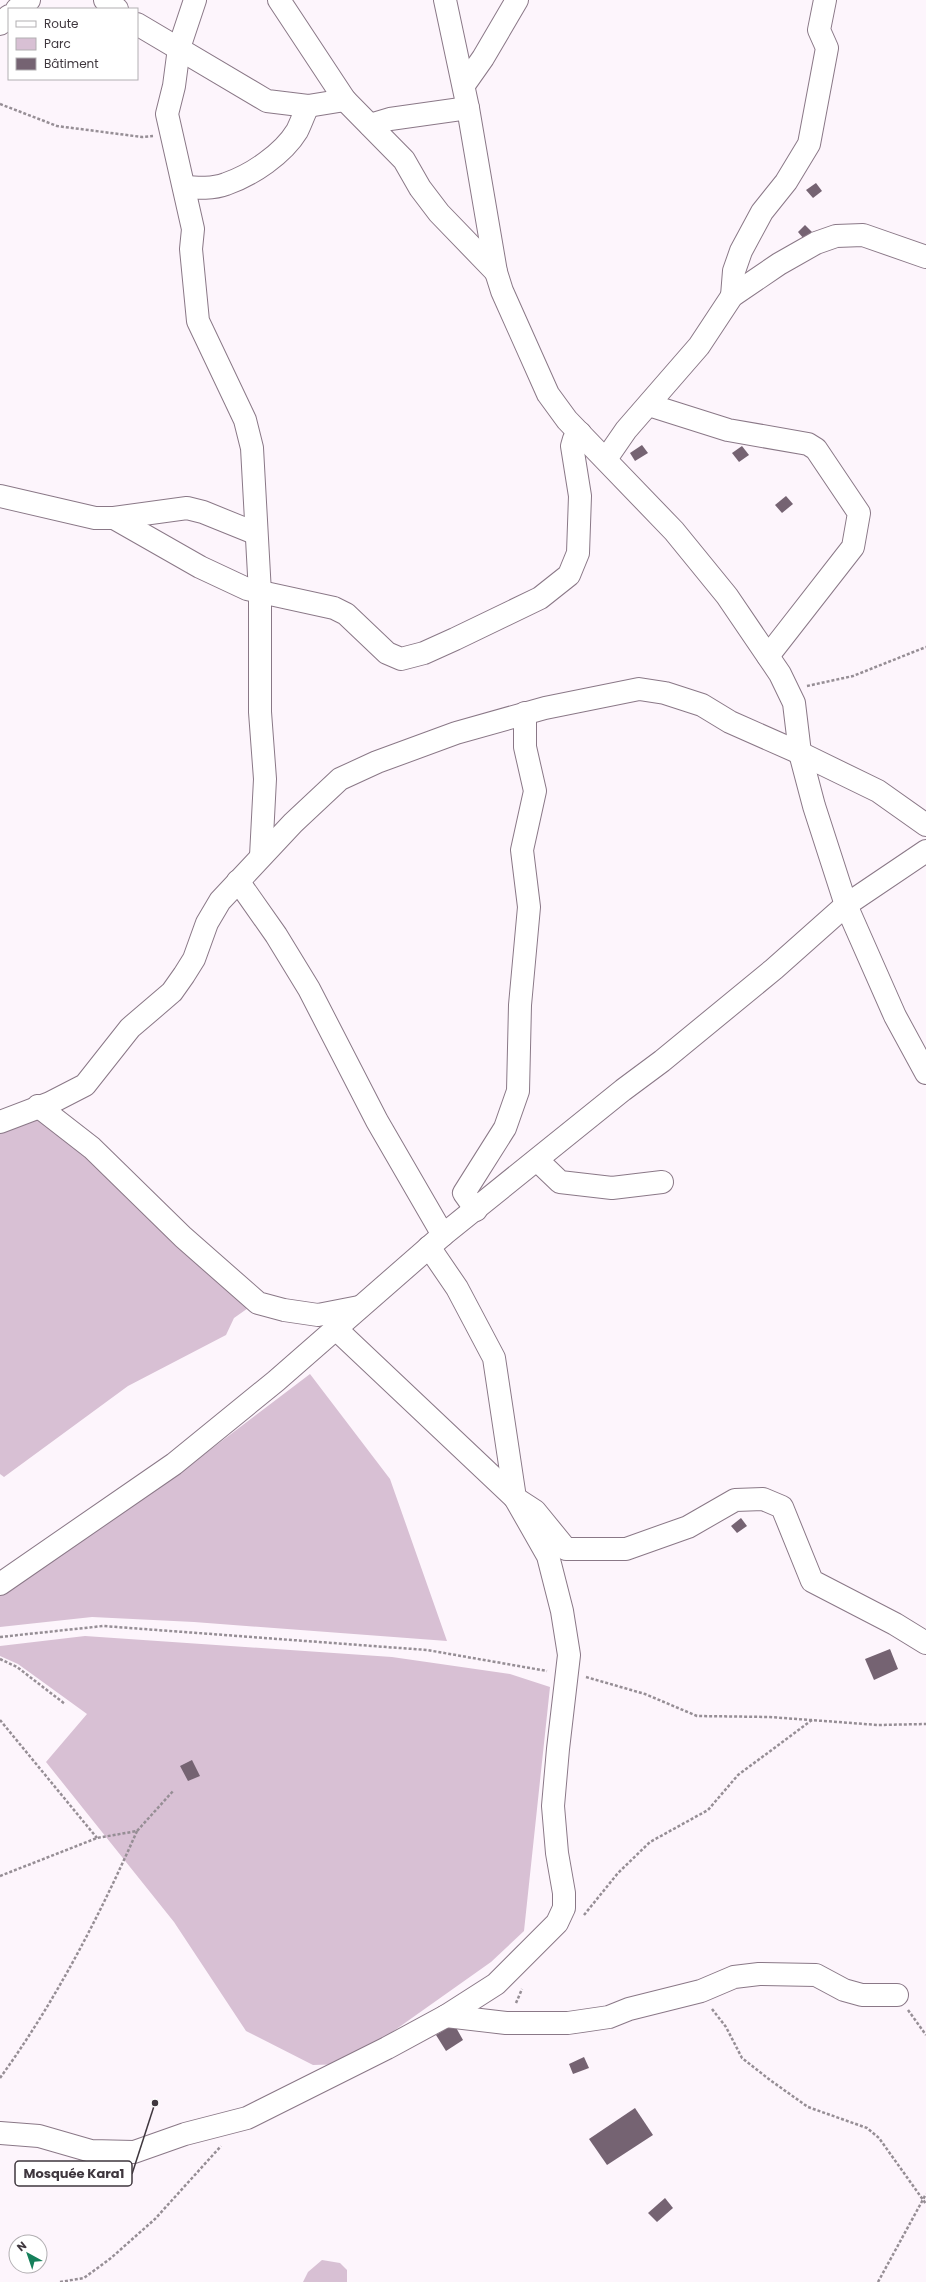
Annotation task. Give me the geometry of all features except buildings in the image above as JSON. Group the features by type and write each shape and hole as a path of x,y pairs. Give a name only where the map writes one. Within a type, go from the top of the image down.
{"street":[{"path":"19,8 29,0"},
{"path":"105,0 116,8"},
{"path":"195,0 179,48 174,86 167,114 193,229 190,250 198,321 245,420 252,448 256,495 255,533 260,593 260,712 265,779 262,856"},
{"path":"279,0 344,100 404,160 439,213 496,272"},
{"path":"444,0 464,85 496,272 502,291 548,394 567,420 606,459 679,537 727,596 780,674 794,703 800,753 814,806 846,906 895,1016 926,1073"},
{"path":"464,85 483,58 517,0"},
{"path":"732,296 734,271 741,250 762,212 790,177 809,144 827,48 819,30 825,0"},
{"path":"0,24 8,17"},
{"path":"138,25 268,101 308,106 344,100"},
{"path":"184,187 206,188 226,185 261,165 281,151 296,131 308,106"},
{"path":"370,125 390,119 468,108"},
{"path":"606,459 626,430 699,346 732,296 779,264 816,243 836,236 863,235 926,257"},
{"path":"649,405 728,430 808,444 816,449 859,513 853,547 768,656"},
{"path":"114,518 200,567 234,584 260,593 334,608 346,614 386,654 401,660 436,647 540,598 569,575 578,553 580,496 572,446 574,438 580,433"},
{"path":"0,496 95,518 114,518 187,508 203,512 255,533"},
{"path":"0,1122 38,1106 50,1103 85,1085 130,1028 172,992 194,958 206,924 220,901 262,856 340,779 377,762 456,733 525,713 639,689 665,693 702,706 730,722 800,753 878,791 926,825"},
{"path":"476,1210 464,1193 505,1128 518,1091 520,1004 529,907 522,850 535,791 525,747 525,713"},
{"path":"0,1584 174,1464 276,1381 436,1241 623,1090 662,1061 774,969 846,906 926,851"},
{"path":"0,2133 40,2136 91,2151 134,2152 185,2134 247,2118 446,2016 496,1984 557,1923 564,1908 564,1893 557,1853 553,1806 569,1655 562,1611 548,1556 515,1498 494,1358 457,1288 436,1241 310,989 276,935 238,881"},
{"path":"38,1106 92,1148 183,1237 258,1303 284,1310 318,1315 359,1307"},
{"path":"537,1160 560,1182 612,1188 662,1182"},
{"path":"335,1328 515,1498 535,1511 566,1549 626,1549 688,1527 735,1500 763,1499 782,1507 812,1581 895,1624 926,1643"},
{"path":"446,2016 506,2023 575,2022 609,2017 629,2009 686,1996 734,1977 780,1974 816,1975 844,1990 862,1995 897,1995"}],"path":[{"path":"0,104 57,126 142,137 171,135"},
{"path":"787,690 853,676 926,647"},
{"path":"0,1637 103,1626 427,1650 594,1678 644,1694 697,1716 770,1717 878,1724 926,1724"},
{"path":"0,1659 17,1667 65,1704"},
{"path":"0,1720 97,1838"},
{"path":"580,1920 618,1873 650,1842 708,1810 738,1774 812,1720"},
{"path":"0,2078 15,2058 70,1966 112,1888 137,1832 174,1790"},
{"path":"0,1876 97,1838 137,1832"},
{"path":"506,2023 525,1981"},
{"path":"897,1995 926,2035"},
{"path":"686,1996 703,2002 717,2013 742,2058 770,2080 808,2107 867,2128 879,2138 926,2204"},
{"path":"60,2282 84,2278 112,2258 155,2219 222,2145"},
{"path":"878,2282 926,2194"}],"green space":[{"path":"45,1107 261,1299 234,1318 226,1335 128,1386 4,1477 0,1474 0,1126"},
{"path":"310,1374 390,1479 447,1641 194,1622 92,1617 0,1627 0,1596 169,1481"},
{"path":"85,1636 392,1657 510,1674 550,1687 524,1931 491,1962 347,2064 313,2065 246,2031 174,1922 46,1762 87,1714 18,1664 0,1656 0,1646"},
{"path":"322,2260 340,2263 347,2270 347,2282 303,2282 308,2272"}],"place":[{"name":"Mosquée Kara1","path":"155,2103"}]}
